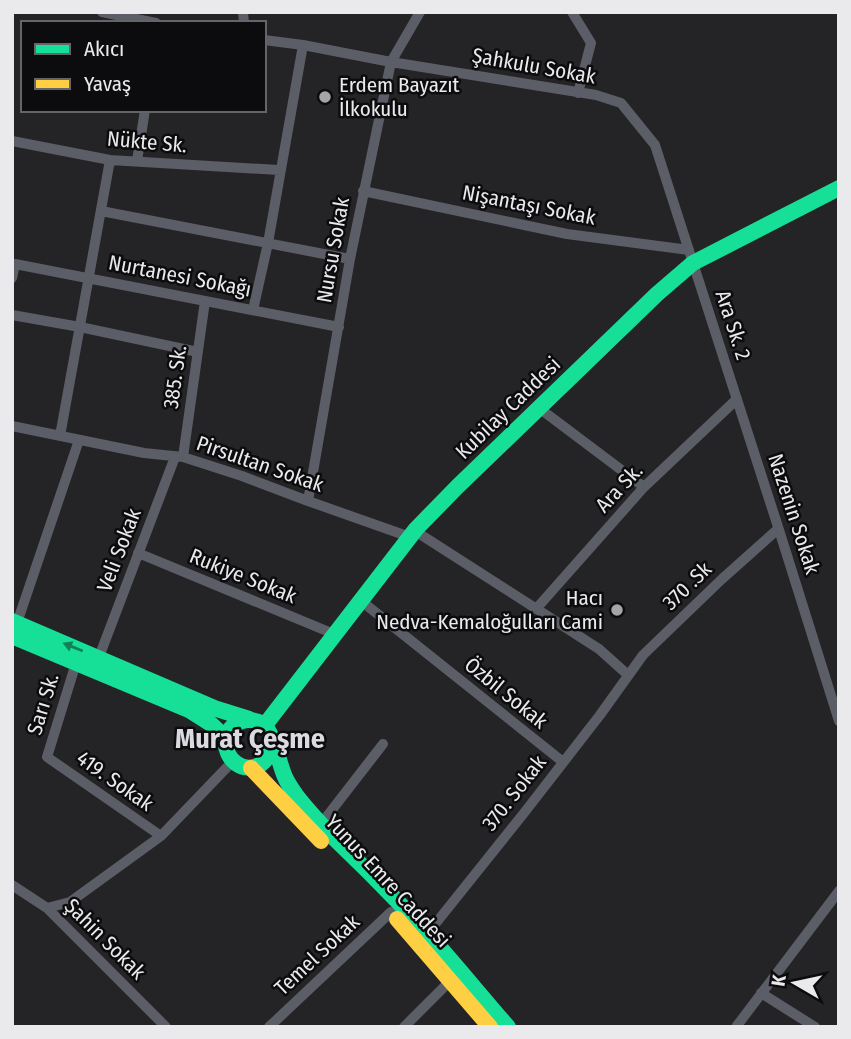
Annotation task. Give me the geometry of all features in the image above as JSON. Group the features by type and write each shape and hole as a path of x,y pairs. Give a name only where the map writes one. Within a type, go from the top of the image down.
{"main road":[{"name":"Kubilay Caddesi","path":"265,725 412,534 657,294 691,256 839,188"},
{"path":"14,626 99,657 217,709 260,722 265,725 273,739 273,747 266,761 251,768 238,765 226,751 226,738 232,727 249,719"},
{"path":"14,626 76,663 189,710 211,724 226,738"},
{"path":"273,747 286,779 302,804 428,933 508,1027"},
{"name":"Yunus Emre Caddesi","path":"251,768 391,912 490,1027"}],"street":[{"path":"102,12 146,21"},
{"name":"Nursu Sokak","path":"308,501 350,259 391,62 420,12"},
{"path":"572,12 590,43 579,93"},
{"name":"Şahkulu Sokak","path":"266,40 596,95 621,103 655,145 691,256"},
{"path":"253,310 268,243 303,45"},
{"path":"137,162 145,112"},
{"name":"Nükte Sk.","path":"12,141 110,160 279,170"},
{"path":"60,436 110,160"},
{"name":"Nişantaşı Sokak","path":"363,191 567,234 691,256"},
{"path":"101,211 350,259"},
{"name":"Ara Sk. 2","path":"691,256 737,399"},
{"name":"Nurtanesi Sokağı","path":"12,278 15,264 338,327"},
{"name":"385. Sk.","path":"179,457 205,301"},
{"path":"12,315 198,352"},
{"name":"Ara Sk.","path":"536,609 645,487 737,399"},
{"name":"Nazenin Sokak","path":"737,399 839,721"},
{"path":"539,408 645,487"},
{"name":"Pirsultan Sokak","path":"12,426 144,453 179,457 412,534 599,649 628,675"},
{"path":"14,626 79,440"},
{"name":"Veli Sokak","path":"99,657 179,457"},
{"name":"370 .Sk","path":"628,675 643,655 778,528"},
{"name":"Rukiye Sokak","path":"138,554 334,634"},
{"name":"Özbil Sokak","path":"360,600 563,762"},
{"name":"Sarı Sk.","path":"47,757 76,663"},
{"name":"370. Sokak","path":"428,933 600,715 628,675"},
{"path":"321,824 383,744"},
{"name":"419. Sokak","path":"47,757 161,836"},
{"path":"47,908 70,902 161,836 233,761"},
{"name":"Şahin Sokak","path":"12,885 47,908 166,1027"},
{"path":"736,1027 837,896"},
{"name":"Temel Sokak","path":"269,1027 391,912"},
{"path":"404,1027 451,980"},
{"path":"761,993 815,1027"}],"traffic: fast":[{"path":"265,725 416,529 657,294 693,263 839,188"},
{"path":"12,621 217,709 249,719"},
{"path":"12,636 189,710 211,724 226,738"},
{"path":"273,747 263,762 248,768 231,759 226,740 231,729 246,720 257,721 267,728 286,780 301,801 417,921 508,1027"}],"traffic: slow":[{"path":"251,768 321,841"},
{"path":"397,919 490,1027"}],"place":[{"name":"Erdem Bayazıt İlkokulu","path":"325,97"},
{"name":"Hacı Nedva-Kemaloğulları Cami","path":"617,610"}],"district":[{"name":"Murat Çeşme","path":"250,738"}]}
